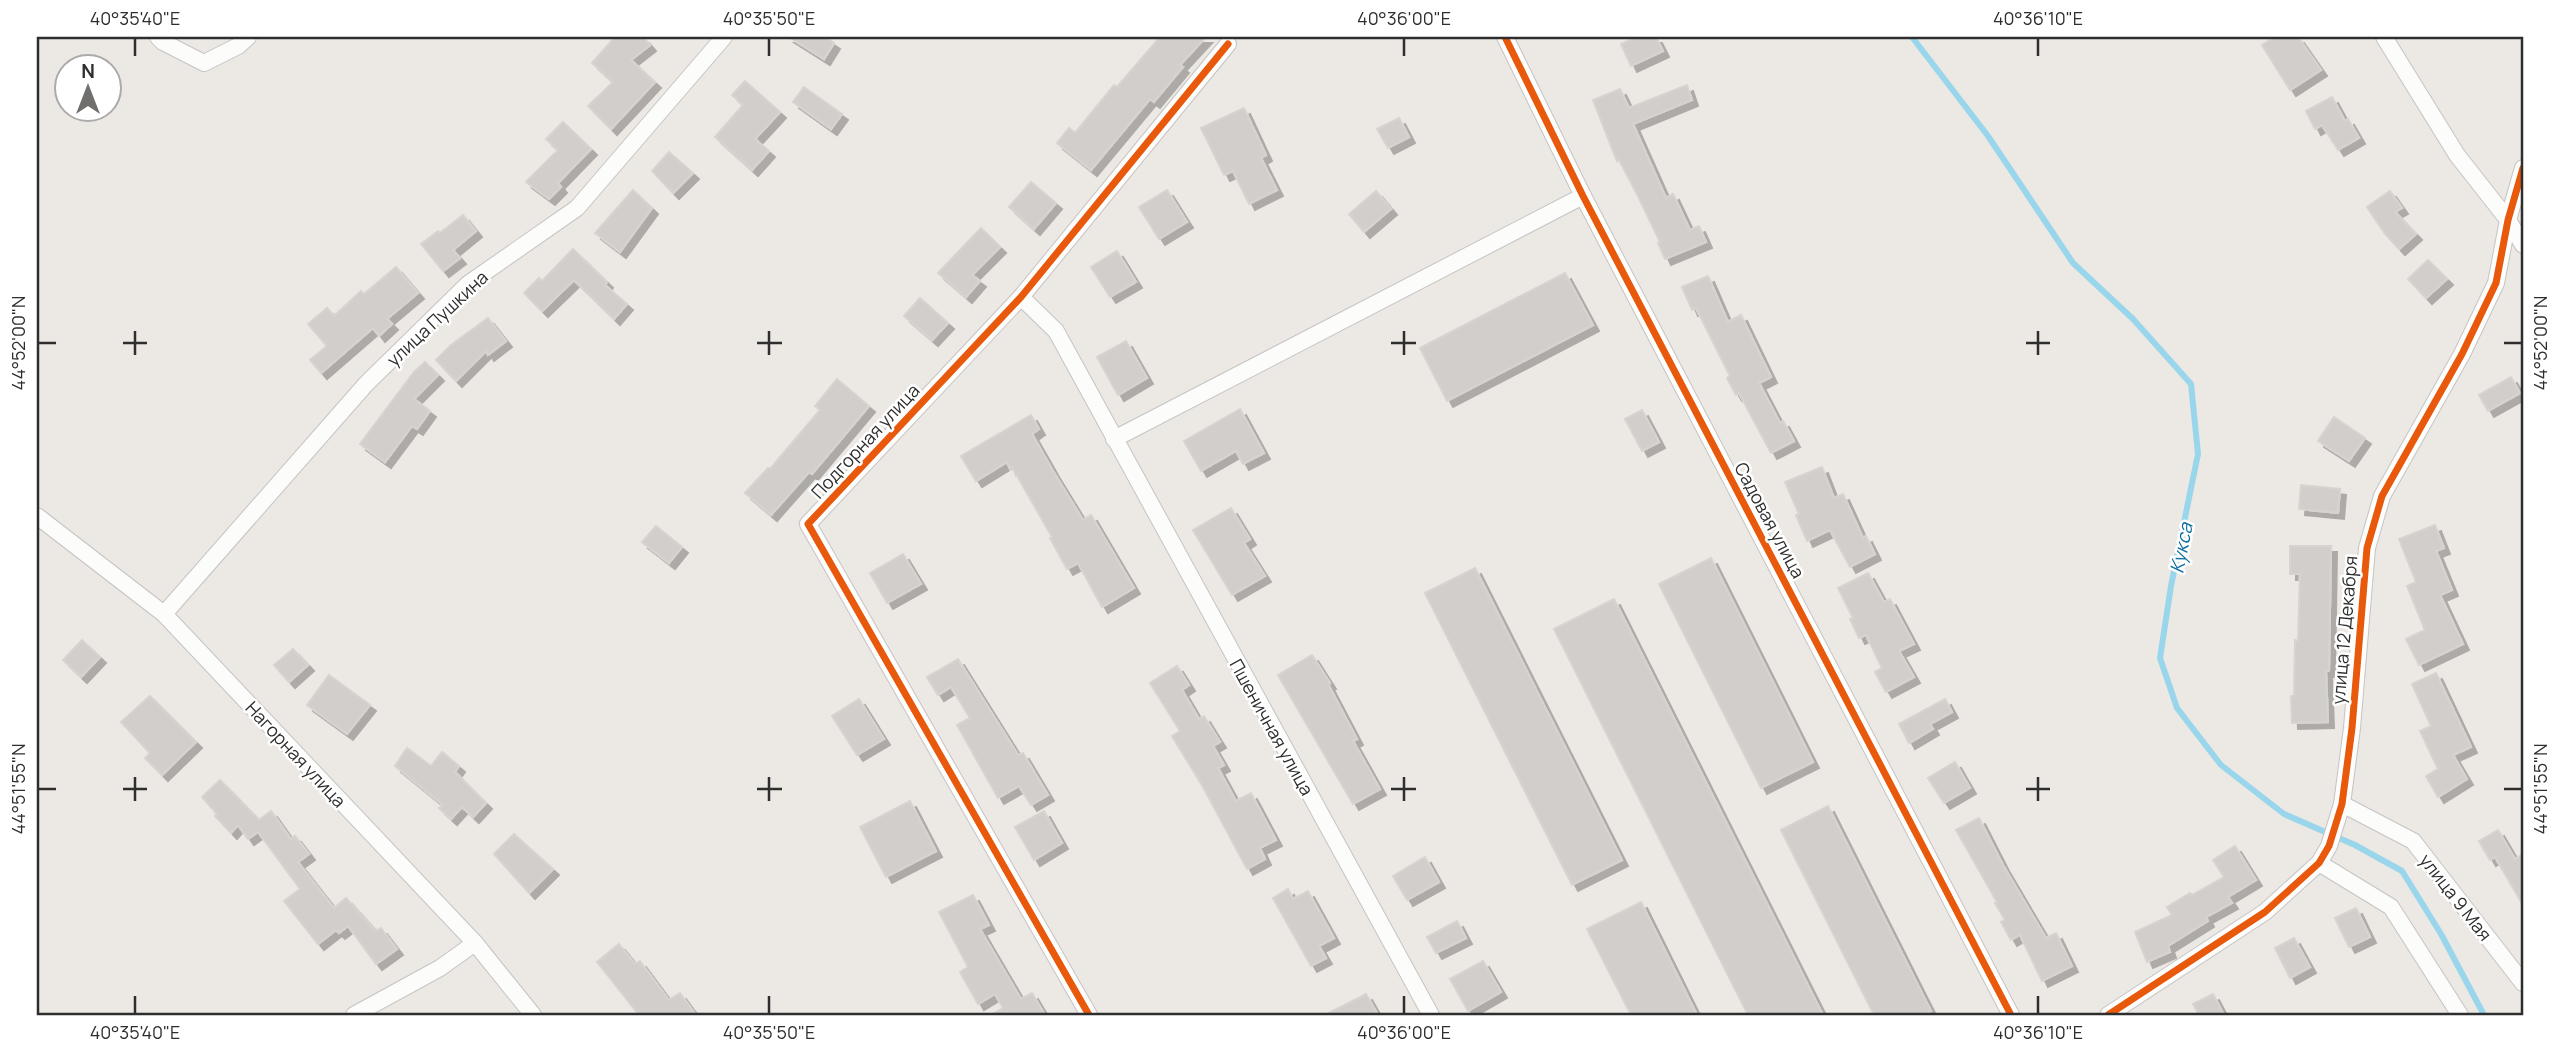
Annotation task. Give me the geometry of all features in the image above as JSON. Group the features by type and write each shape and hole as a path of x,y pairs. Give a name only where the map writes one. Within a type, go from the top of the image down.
{"street":[{"path":"158,37 204,63 238,46 248,37"},
{"name":"улица Пушкина","path":"164,614 366,384 468,284 577,208 724,37"},
{"name":"Садовая улица","path":"1505,37 1583,196 2011,1015"},
{"path":"2384,37 2457,155 2508,220 2523,245"},
{"name":"Подгорная улица","path":"1089,1015 808,524 1021,297 1228,44"},
{"name":"улица 12 Декабря","path":"2108,1015 2265,912 2319,863 2329,846 2342,804 2352,728 2367,548 2382,496 2462,354 2496,283 2508,220 2523,168"},
{"path":"1114,439 1583,196"},
{"name":"Пшеничная улица","path":"1021,297 1056,331 1431,1015"},
{"name":"Нагорная улица","path":"37,516 164,614 475,943 533,1015"},
{"name":"улица 9 Мая","path":"2342,804 2413,841 2523,983"},
{"path":"2319,863 2391,907 2460,1015"},
{"path":"354,1015 440,968 475,943"}],"building":[{"path":"615,37 643,37 650,45 631,60 655,82 611,129 588,106 613,82 592,63"},
{"path":"789,37 825,37 834,43 824,59"},
{"path":"1160,37 1206,37 1180,65 1183,67 1154,102 1150,99 1091,170 1057,143 1069,128 1075,133 1114,85 1117,87"},
{"path":"1637,37 1656,37 1663,51 1631,66 1621,44"},
{"path":"2275,37 2298,37 2321,70 2290,90 2262,45"},
{"path":"745,81 780,112 755,139 769,151 752,170 715,137 743,105 732,95"},
{"path":"1687,85 1692,100 1633,124 1666,198 1673,194 1690,230 1699,226 1706,242 1665,259 1658,243 1660,242 1637,194 1619,160 1617,161 1593,100 1620,89 1629,108"},
{"path":"804,87 842,114 831,129 793,102"},
{"path":"2332,97 2345,121 2348,119 2359,138 2338,150 2322,125 2315,129 2306,111"},
{"path":"1244,108 1266,155 1261,158 1277,190 1249,204 1233,171 1224,175 1201,128"},
{"path":"1399,118 1409,137 1388,148 1377,129"},
{"path":"563,122 591,149 558,183 561,187 549,199 526,182 558,150 546,139"},
{"path":"669,152 693,173 673,193 652,171"},
{"path":"1031,182 1056,203 1034,229 1009,207"},
{"path":"633,190 652,208 620,252 595,233"},
{"path":"1167,190 1187,222 1159,239 1139,207"},
{"path":"1376,191 1391,209 1364,232 1349,214"},
{"path":"2390,191 2402,208 2395,212 2416,234 2399,249 2367,207"},
{"path":"463,215 476,231 453,250 460,258 443,271 421,244"},
{"path":"981,228 1000,247 972,275 980,281 966,297 938,273"},
{"path":"573,249 607,282 605,285 627,304 614,319 574,280 542,311 524,293 539,278 542,281"},
{"path":"1117,251 1136,282 1110,297 1091,267"},
{"path":"2428,260 2447,279 2426,298 2408,279"},
{"path":"396,267 418,293 387,319 392,324 379,336 373,328 321,373 310,360 327,346 308,324 327,308 334,316 361,291 364,294"},
{"path":"1565,273 1593,325 1447,401 1420,348"},
{"path":"1708,276 1728,322 1741,315 1771,377 1759,383 1780,423 1783,421 1794,441 1771,453 1739,393 1736,395 1727,378 1730,376 1696,308 1692,310 1682,287"},
{"path":"920,298 948,323 932,340 904,316"},
{"path":"488,318 506,341 488,355 486,351 456,381 436,360 451,345"},
{"path":"1126,341 1147,378 1118,395 1097,357"},
{"path":"425,362 438,375 414,399 430,411 417,429 412,426 385,462 360,444 414,372"},
{"path":"2511,377 2520,393 2488,411 2479,395"},
{"path":"837,379 869,406 812,474 809,472 771,515 745,493 768,468 770,469 820,410 815,406"},
{"path":"1240,409 1264,453 1243,464 1236,451 1201,471 1184,441"},
{"path":"1642,410 1659,442 1642,451 1625,419"},
{"path":"1031,415 1039,429 1032,434 1053,471 1083,520 1091,515 1134,588 1102,607 1078,563 1067,569 1012,467 1010,469 1007,462 976,481 961,456"},
{"path":"2334,417 2365,438 2349,461 2318,441"},
{"path":"1822,467 1834,498 1843,494 1863,538 1866,536 1875,554 1850,567 1830,530 1807,541 1785,482"},
{"path":"2301,485 2340,489 2338,513 2299,509"},
{"path":"1231,508 1250,539 1244,543 1265,576 1232,595 1193,530"},
{"path":"2435,525 2444,548 2436,551 2452,590 2440,595 2463,644 2419,665 2406,639 2425,630 2407,586 2416,582 2399,539"},
{"path":"656,526 682,547 669,563 642,542"},
{"path":"2290,546 2331,546 2329,671 2326,671 2328,722 2292,723 2291,696 2294,696 2300,574 2290,574"},
{"path":"903,554 921,584 887,603 870,573"},
{"path":"1711,558 1813,762 1761,788 1659,584"},
{"path":"1475,568 1622,860 1572,885 1425,593"},
{"path":"1868,573 1884,602 1890,599 1914,644 1899,651 1914,677 1886,692 1875,672 1882,668 1866,635 1859,638 1850,619 1853,618 1838,588"},
{"path":"1614,599 1823,1015 1748,1015 1554,629"},
{"path":"82,640 100,657 81,677 63,660"},
{"path":"293,649 308,665 289,682 274,665"},
{"path":"1312,655 1330,683 1328,684 1357,739 1353,741 1380,789 1353,804 1278,675"},
{"path":"958,659 1018,755 1023,753 1048,795 1031,805 1019,786 998,798 957,725 970,718 951,687 938,695 927,677"},
{"path":"1177,666 1189,685 1182,690 1199,719 1204,716 1220,742 1213,746 1224,765 1218,768 1236,801 1251,793 1276,840 1260,848 1265,859 1247,869 1172,736 1180,731 1150,683"},
{"path":"2436,673 2471,747 2453,755 2467,779 2438,797 2426,776 2438,769 2420,731 2431,726 2412,684"},
{"path":"329,675 370,705 347,734 307,705"},
{"path":"150,696 196,742 162,775 145,758 150,753 121,722"},
{"path":"859,699 884,739 857,755 832,716"},
{"path":"1945,699 1952,712 1930,724 1933,729 1909,743 1899,724"},
{"path":"407,748 431,766 442,752 459,766 455,772 486,803 473,817 462,807 451,819 439,808 443,805 395,766"},
{"path":"1955,762 1970,788 1944,803 1928,778"},
{"path":"220,780 259,820 271,811 291,839 295,836 309,854 298,862 334,908 346,898 376,931 381,928 397,949 376,964 348,926 339,933 336,930 318,944 284,901 300,889 258,832 248,839 238,825 231,833 202,797"},
{"path":"910,801 936,851 886,877 860,827"},
{"path":"1828,806 1931,1011 1922,1015 1874,1015 1781,830"},
{"path":"1044,811 1062,843 1034,860 1015,827"},
{"path":"1979,818 2046,938 2056,933 2072,966 2042,981 2020,935 2011,940 2001,922 2005,920 1995,903 1997,902 1956,830"},
{"path":"2498,830 2515,859 2523,854 2523,905 2495,857 2490,860 2479,841"},
{"path":"514,834 553,869 529,893 494,854"},
{"path":"2235,846 2256,880 2228,897 2232,903 2206,917 2208,921 2168,946 2170,952 2147,962 2135,932 2172,915 2167,907 2224,877 2213,860"},
{"path":"1425,857 1439,882 1407,900 1393,876"},
{"path":"1288,889 1293,899 1308,891 1334,938 1319,946 1326,958 1311,966 1273,898"},
{"path":"973,895 989,925 980,929 1021,999 1032,993 1045,1015 991,1015 1003,1008 995,994 978,1004 960,972 968,967 939,912"},
{"path":"1641,902 1697,1015 1631,1015 1587,929"},
{"path":"2356,908 2370,937 2349,947 2335,918"},
{"path":"1457,921 1466,938 1436,953 1427,937"},
{"path":"2294,938 2310,967 2290,978 2275,948"},
{"path":"619,944 635,964 640,961 669,1000 680,993 696,1015 639,1015 597,962"},
{"path":"1483,961 1501,992 1468,1011 1450,979"},
{"path":"1366,994 1378,1015 1325,1015"},
{"path":"2213,994 2224,1015 2199,1015 2193,1004"}],"waterway":[{"name":"Кукса","path":"1912,37 1988,136 2073,263 2133,319 2191,384 2198,454 2171,586 2160,658 2177,708 2221,765 2284,814 2355,845 2402,871 2441,934 2484,1015"}],"cycle path":[{"path":"1505,37 1583,196 2011,1015"},
{"path":"1089,1015 808,524 1021,297 1228,44"},
{"path":"2108,1015 2265,912 2319,863 2329,846 2342,804 2352,728 2367,548 2382,496 2462,354 2496,283 2508,220 2523,168"}]}
